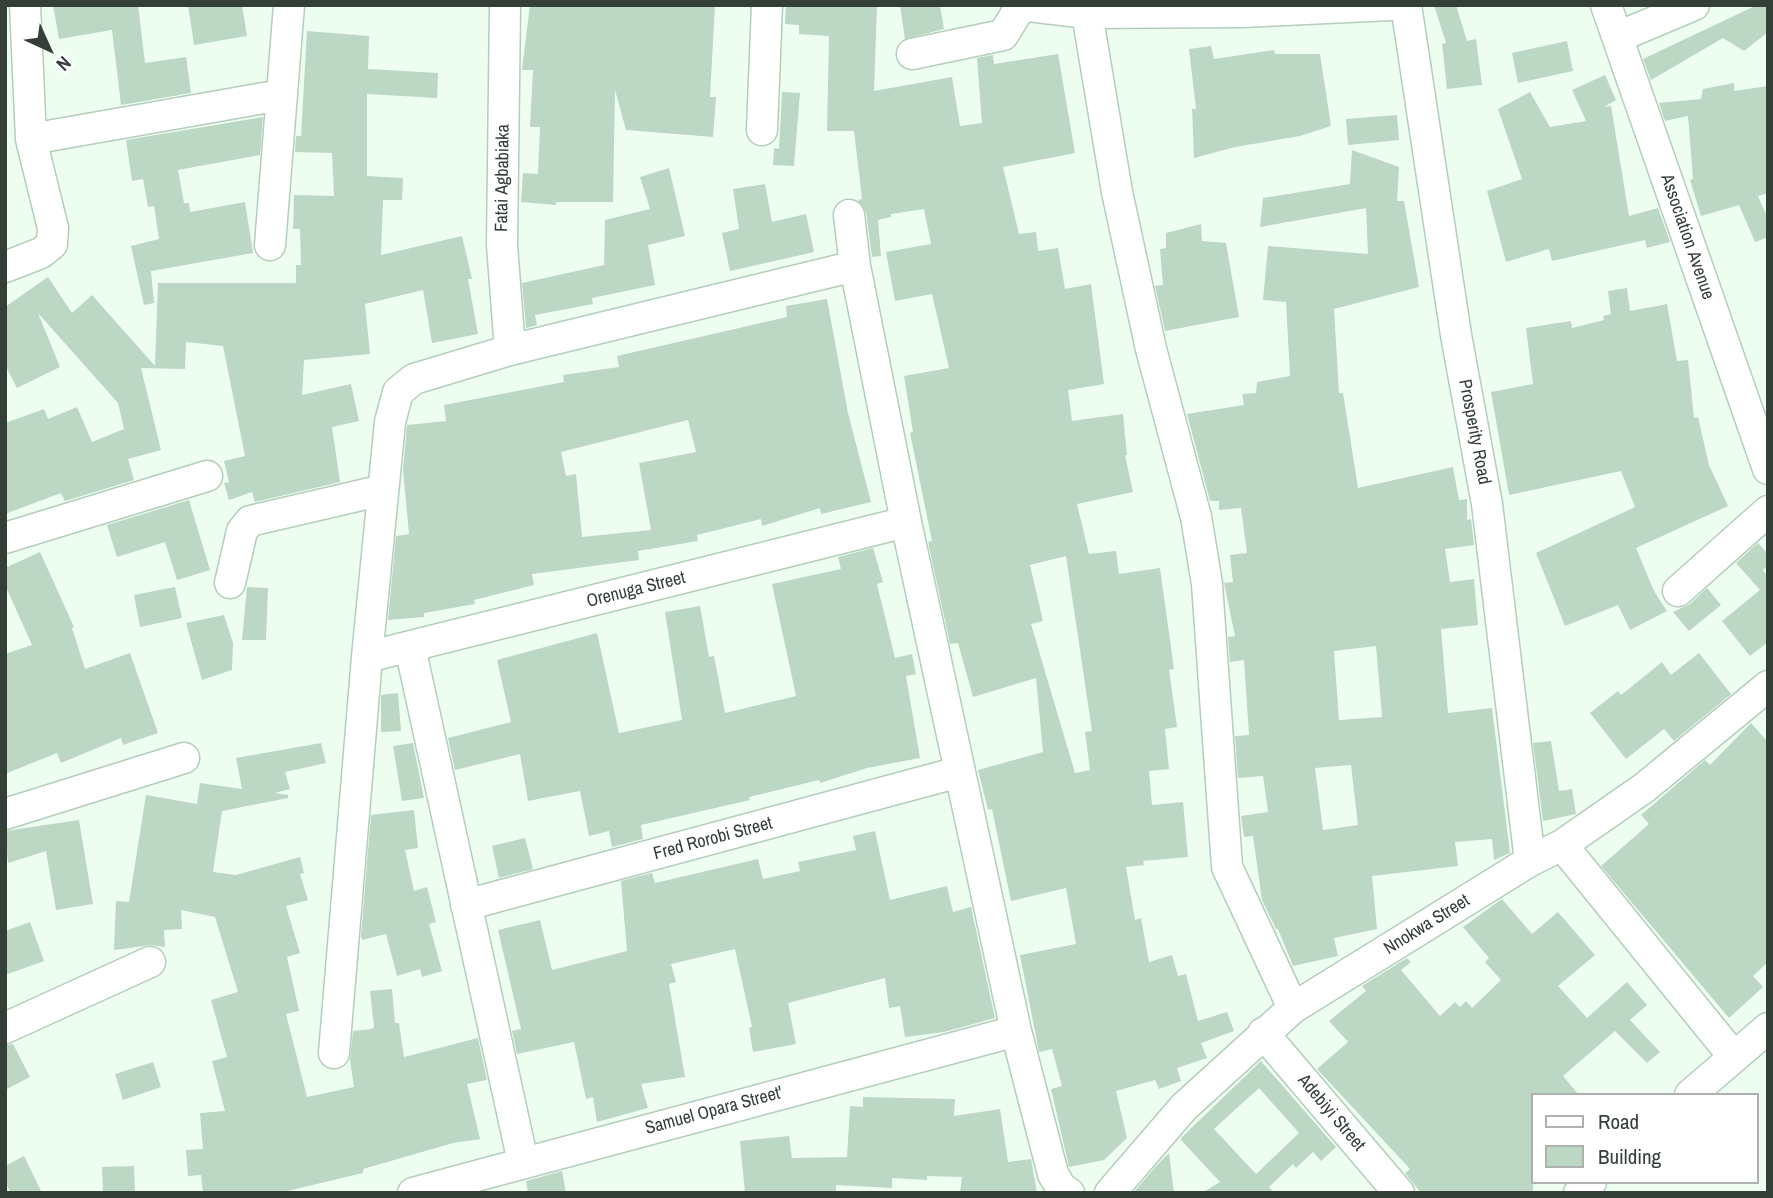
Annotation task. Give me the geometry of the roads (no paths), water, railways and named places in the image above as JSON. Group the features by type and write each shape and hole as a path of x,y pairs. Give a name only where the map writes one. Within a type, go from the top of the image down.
{"street":[{"path":"5,267 41,253 52,244 53,228 31,139 25,5"},
{"path":"270,245 289,5"},
{"name":"Fatai Agbabiaka","path":"505,5 502,245 510,350"},
{"path":"762,130 767,5"},
{"path":"912,54 1003,34 1021,6 1087,13 1391,5"},
{"name":"Prosperity Road","path":"1406,5 1456,335 1487,504 1530,861"},
{"name":"Association Avenue","path":"1606,5 1768,468"},
{"path":"1618,37 1695,5"},
{"path":"1087,13 1117,192 1152,349 1198,531 1207,584 1227,867 1293,1008"},
{"path":"31,139 281,95"},
{"path":"849,215 855,266 906,522 1016,1031 1053,1174 1061,1188 1069,1193"},
{"path":"334,1053 383,490 392,406 398,392 414,379 510,350 855,266"},
{"path":"5,538 207,476"},
{"path":"230,583 242,531 250,521 383,490"},
{"path":"1678,591 1768,511"},
{"name":"Orenuga Street","path":"367,657 906,522"},
{"path":"410,647 523,1162"},
{"name":"Nnokwa Street","path":"1110,1193 1184,1107 1293,1008 1530,861 1562,845 1644,788 1768,686"},
{"path":"5,814 184,758"},
{"name":"Fred Rorobi Street","path":"466,905 959,772"},
{"path":"1562,845 1734,1057"},
{"path":"5,1028 150,962"},
{"path":"1692,1093 1768,1028"},
{"name":"Samuel Opara Street'","path":"413,1193 1016,1031"},
{"name":"Adebiyi Street","path":"1263,1033 1399,1193"}]}
